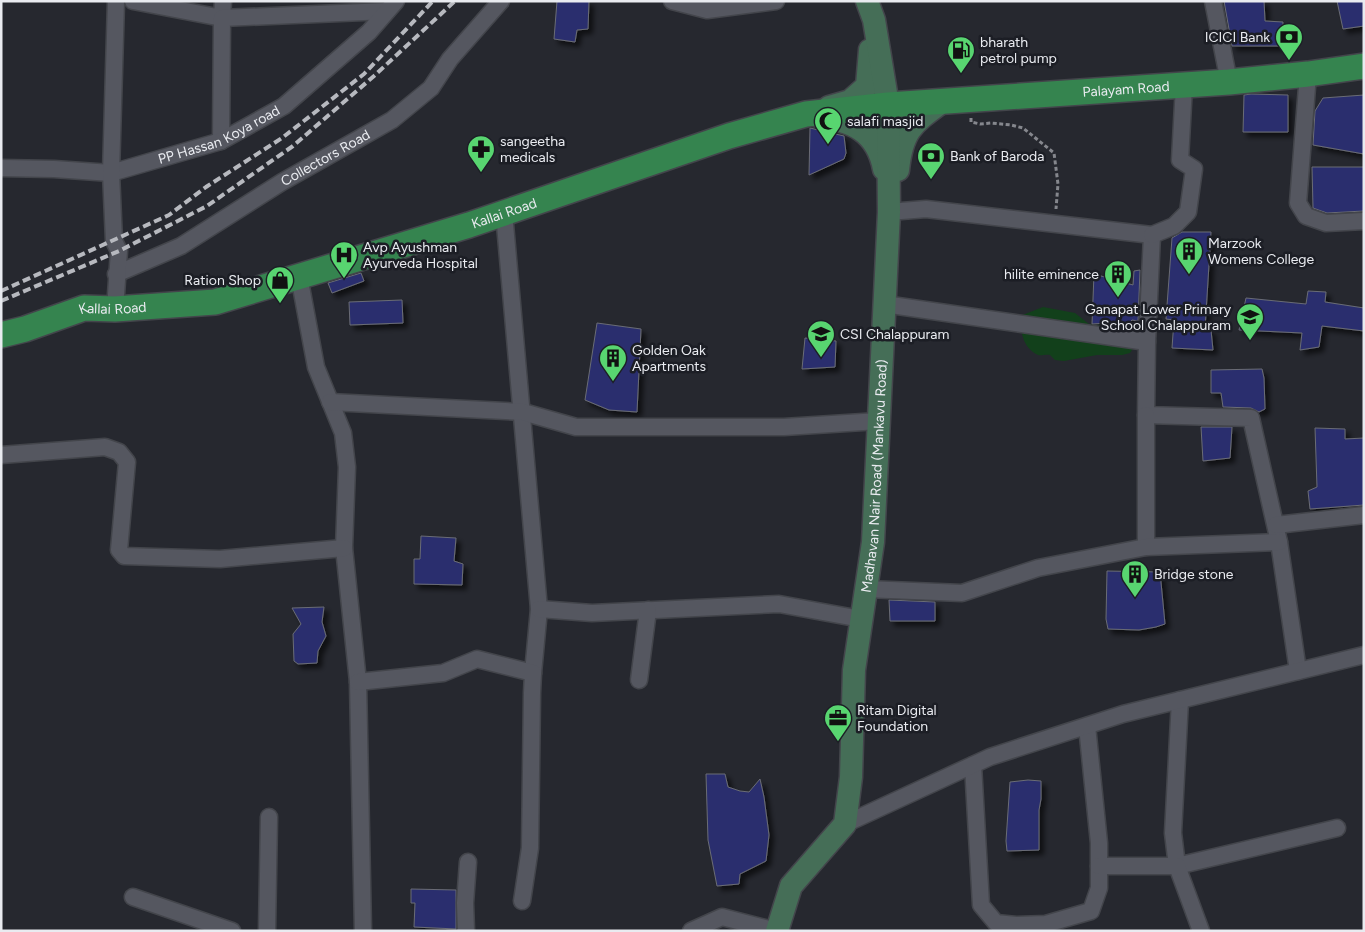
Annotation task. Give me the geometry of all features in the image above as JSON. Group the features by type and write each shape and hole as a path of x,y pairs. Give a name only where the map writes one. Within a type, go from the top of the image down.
{"main road":[{"name":"Madhavan Nair Road (Mankavu Road)","path":"845,824 851,776 854,670 873,542 888,212 888,106 873,15"},
{"path":"806,114 850,101 867,86 873,15"},
{"name":"Palayam Road","path":"888,106 1229,82 1364,66"},
{"path":"888,212 894,195 899,153 905,135 915,122 942,102"},
{"name":"Kallai Road","path":"1,334 25,329 84,308 115,309 214,302 504,213 729,136 806,114 888,106"},
{"path":"806,114 848,122 855,125 870,138 880,152 887,185"},
{"path":"777,931 791,886 845,824"}],"street":[{"path":"115,309 119,251 114,241 111,173 116,1"},
{"path":"133,1 222,18 392,6"},
{"path":"221,141 223,1"},
{"name":"Collectors Road","path":"116,274 181,246 282,182 392,120 431,88 450,59 501,1"},
{"path":"672,1 707,10 776,1"},
{"path":"858,1 873,15"},
{"path":"1213,1 1229,82"},
{"name":"PP Hassan Koya road","path":"1,168 111,173 221,141 284,106 369,32 392,6"},
{"path":"1308,74 1298,203 1306,216 1326,223 1364,221"},
{"path":"888,212 926,210 1152,236 1174,226 1188,212 1194,169 1180,160 1184,85"},
{"path":"504,213 539,609 532,693 530,848 522,901"},
{"path":"1146,547 1147,342 1152,236"},
{"path":"299,276 316,367 343,433 348,467 344,548 358,682 363,931"},
{"path":"884,304 1147,342"},
{"path":"330,402 523,412 576,427 784,427 879,422"},
{"path":"1146,415 1251,418 1276,525 1298,671"},
{"path":"1,455 105,447 119,452 127,462 120,550 124,556 220,558 344,548"},
{"path":"1276,525 1364,516"},
{"path":"866,589 962,593 1038,568 1146,547 1279,542"},
{"path":"539,609 592,613 779,604 862,619"},
{"path":"639,680 648,610"},
{"path":"845,824 990,757 1123,714 1364,655"},
{"path":"358,682 443,673 477,659 533,673"},
{"path":"1180,700 1174,833 1177,866 1201,931"},
{"path":"973,765 981,905 996,923 1016,925 1046,924 1091,911 1099,888 1099,843 1087,726"},
{"path":"267,931 269,817"},
{"path":"1099,866 1177,866 1337,828"},
{"path":"466,931 465,904 468,862"},
{"path":"134,897 212,928 232,931"},
{"path":"691,931 722,917 777,931"}],"path":[{"path":"969,100 971,122 1011,125 1023,128 1054,153 1058,184 1054,224"}],"green space":[{"path":"1043,307 1075,313 1089,324 1116,326 1134,347 1130,353 1122,355 1097,355 1064,361 1055,360 1050,355 1038,355 1029,348 1023,339 1020,316"}],"building":[{"path":"557,1 589,1 588,29 577,30 575,42 554,39"},
{"path":"1224,1 1264,1 1265,21 1283,22 1282,46 1232,46"},
{"path":"1337,1 1364,1 1364,26 1343,29"},
{"path":"1244,95 1288,95 1288,132 1243,132"},
{"path":"1364,95 1364,154 1313,145 1315,111 1323,98"},
{"name":"salafi masjid","path":"810,128 844,136 846,153 844,159 809,175"},
{"path":"1312,167 1364,167 1364,211 1327,213 1313,208"},
{"name":"Marzook Womens College","path":"1182,232 1211,232 1205,329 1211,330 1213,350 1172,348 1174,320 1166,319 1172,238"},
{"name":"hilite eminence","path":"1140,270 1138,321 1132,320 1127,325 1092,324 1094,274 1133,285 1134,271"},
{"path":"361,273 364,281 332,293 328,283"},
{"path":"1308,291 1326,292 1325,302 1364,308 1364,331 1322,326 1319,347 1300,350 1302,333 1239,330 1246,298 1306,304"},
{"path":"402,300 403,323 350,325 349,302"},
{"name":"Golden Oak Apartments","path":"597,323 641,329 637,412 609,410 585,400"},
{"path":"805,338 836,341 835,367 802,369"},
{"path":"1262,369 1265,409 1259,412 1251,408 1223,407 1221,393 1211,393 1211,370"},
{"path":"1201,427 1232,427 1230,458 1203,461"},
{"path":"1315,428 1345,429 1345,439 1364,438 1364,505 1310,509 1308,491 1317,487"},
{"path":"421,536 456,538 454,561 463,564 462,585 414,584 414,559 420,559"},
{"name":"Bridge stone","path":"1107,571 1160,572 1165,624 1139,630 1108,629 1106,619"},
{"path":"889,600 935,602 935,621 890,621"},
{"path":"324,607 322,622 326,636 318,651 317,663 298,664 294,661 293,634 301,624 292,608"},
{"path":"706,774 725,774 728,787 749,792 760,779 769,835 766,861 740,874 739,884 717,886 708,840"},
{"path":"1041,781 1039,850 1007,851 1010,782"},
{"path":"411,889 456,890 456,929 414,927 415,903 411,903"}],"railway":[{"path":"1,291 169,215 206,187 282,138 364,74 433,1"},
{"path":"1,301 119,251 207,206 293,146 374,76 455,1"}],"place":[{"name":"ICICI Bank","path":"1289,61"},
{"name":"bharath petrol pump","path":"961,74"},
{"name":"salafi masjid","path":"828,145"},
{"name":"sangeetha medicals","path":"481,173"},
{"name":"Bank of Baroda","path":"931,180"},
{"name":"Marzook Womens College","path":"1189,275"},
{"name":"Avp Ayushman Ayurveda Hospital","path":"344,279"},
{"name":"hilite eminence","path":"1118,298"},
{"name":"Ration Shop","path":"280,304"},
{"name":"Ganapat Lower Primary School Chalappuram","path":"1250,341"},
{"name":"CSI Chalappuram","path":"821,358"},
{"name":"Golden Oak Apartments","path":"613,382"},
{"name":"Bridge stone","path":"1135,598"},
{"name":"Ritam Digital Foundation","path":"838,742"}]}
